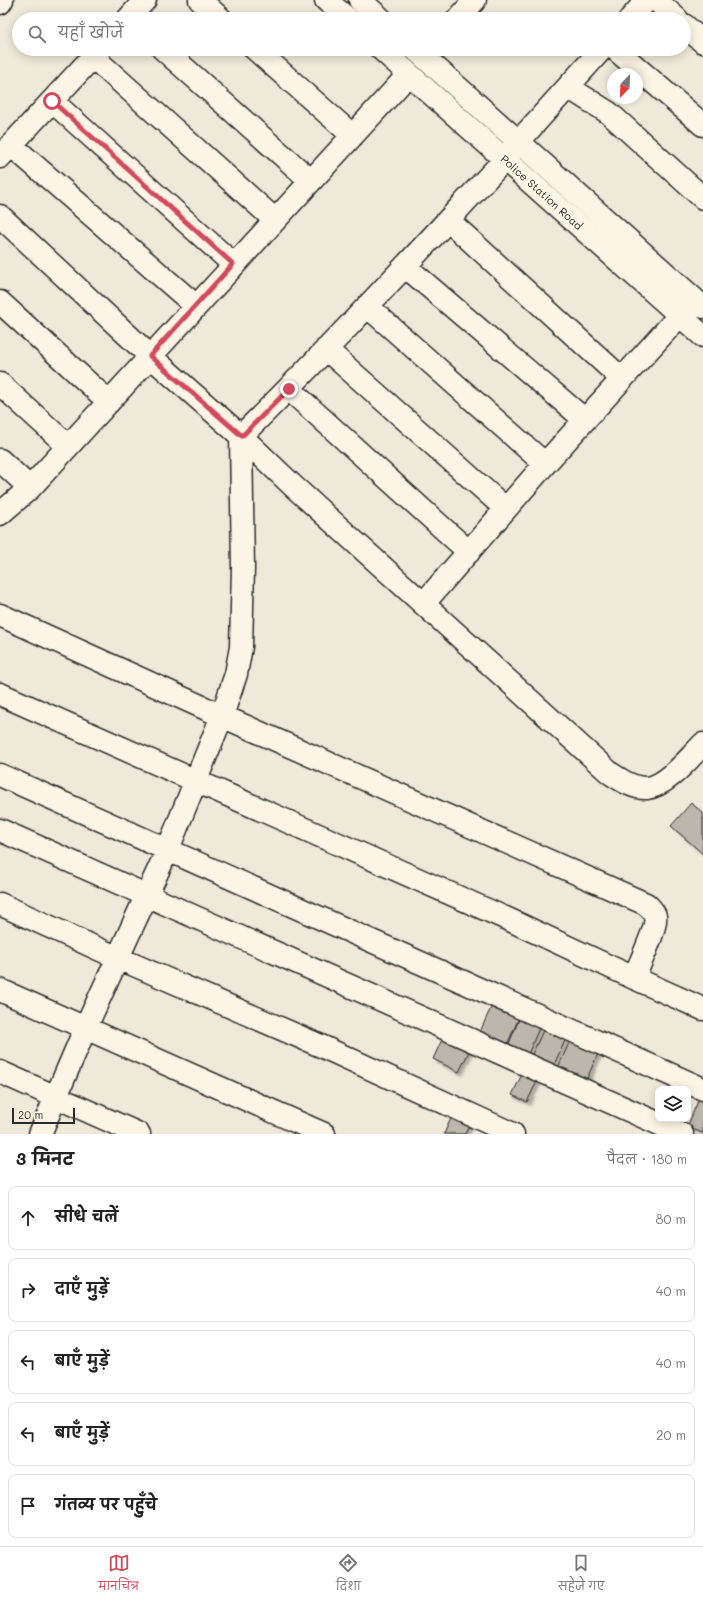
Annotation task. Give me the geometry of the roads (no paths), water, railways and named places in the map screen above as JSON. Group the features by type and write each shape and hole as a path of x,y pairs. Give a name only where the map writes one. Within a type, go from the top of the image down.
{"street":[{"path":"135,12 145,0"},
{"path":"200,0 213,12"},
{"path":"326,0 340,12"},
{"path":"360,0 373,12"},
{"path":"464,12 474,0"},
{"path":"636,12 647,0"},
{"path":"656,0 669,12"},
{"path":"691,31 703,42"},
{"path":"93,56 5,151 196,306"},
{"path":"99,56 274,219"},
{"path":"171,56 310,180"},
{"path":"263,56 352,135"},
{"name":"Police Station Road","path":"389,56 703,336"},
{"name":"Police Station Road","path":"427,56 703,307"},
{"path":"40,1134 85,1029 168,850 222,716 236,674 241,648 243,568 242,436 289,389 505,159 519,141 596,56"},
{"path":"623,56 703,125"},
{"path":"0,514 30,488 274,219 409,74"},
{"path":"568,87 609,113 703,198"},
{"path":"52,101 233,264"},
{"path":"0,216 150,356 242,436 292,485 610,773 628,784 648,788 675,773 703,744"},
{"path":"448,220 622,380"},
{"path":"405,266 585,420"},
{"path":"0,302 109,402"},
{"path":"367,306 545,464"},
{"path":"424,603 545,464 680,315"},
{"path":"326,349 506,509"},
{"path":"0,384 68,446"},
{"path":"289,389 469,552"},
{"path":"0,460 30,488"},
{"path":"0,615 222,716 646,904 652,910 656,918 654,928 634,978"},
{"path":"0,694 197,780 512,921 703,1009"},
{"path":"0,775 703,1089"},
{"path":"0,830 682,1134"},
{"path":"0,904 118,958 328,1049 513,1134"},
{"path":"0,990 324,1134"},
{"path":"0,1072 139,1134"}]}
